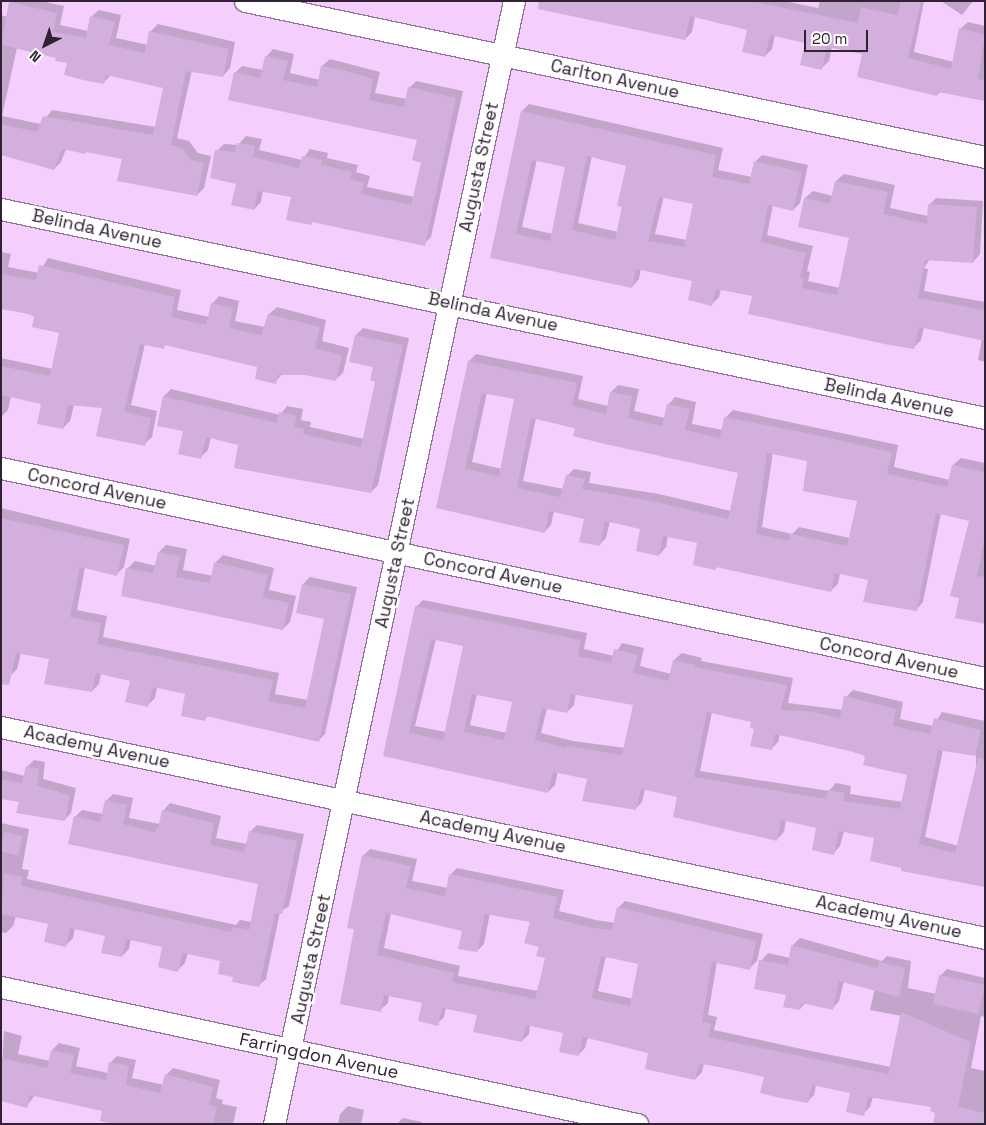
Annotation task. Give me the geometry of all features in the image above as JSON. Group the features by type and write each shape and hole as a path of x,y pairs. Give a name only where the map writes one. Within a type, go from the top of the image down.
{"street":[{"name":"Carlton Avenue","path":"245,1 985,157"},
{"name":"Augusta Street","path":"274,1124 345,800 514,1"},
{"name":"Belinda Avenue","path":"1,209 985,418"},
{"name":"Concord Avenue","path":"1,468 985,678"},
{"name":"Academy Avenue","path":"1,727 985,938"},
{"name":"Farringdon Avenue","path":"1,986 637,1124"}],"building":[{"path":"539,1 750,1 858,23 861,7 897,15 901,1 921,1 908,58 951,69 959,28 985,35 978,79 985,80 985,101 938,92 937,96 857,77 862,54 827,47 822,70 800,65 805,43 770,35 765,57 742,52 747,30 690,16 685,40 538,9"},
{"path":"9,2 57,13 53,32 86,38 90,16 115,22 109,45 145,53 149,31 229,49 223,77 186,71 171,145 182,148 191,160 204,163 197,196 117,181 122,159 62,149 54,170 1,155 1,124 37,132 43,116 153,135 163,88 106,75 104,84 64,75 67,63 55,61 56,58 1,45"},
{"path":"265,56 288,61 283,80 317,87 321,66 373,79 369,100 404,107 408,87 456,98 425,246 312,222 311,225 286,220 291,197 258,191 254,210 231,205 236,184 210,178 215,150 235,152 237,143 255,146 253,157 299,168 302,156 322,160 321,165 352,172 350,179 364,183 361,194 411,205 421,163 412,160 417,140 228,100 234,72 260,78"},
{"path":"521,111 716,155 712,177 749,184 754,161 802,172 793,211 768,205 761,242 806,253 800,278 804,279 802,288 837,295 849,238 798,227 804,198 830,204 835,181 888,192 883,214 927,224 928,204 977,207 973,263 925,260 918,298 985,310 985,341 919,327 914,349 884,344 748,314 752,296 716,289 712,306 688,300 692,281 636,269 632,288 490,258","holes":["587,156 626,166 617,206 622,207 615,240 572,230","532,160 565,167 550,241 516,234","659,197 693,204 684,247 648,241"]},
{"path":"39,265 175,297 171,317 206,325 211,303 233,308 229,328 261,335 268,314 320,327 315,348 342,355 336,381 305,375 278,375 276,384 255,379 257,367 165,345 164,349 140,344 124,412 151,418 145,446 96,436 102,408 68,405 63,429 37,424 41,404 1,395 1,366 50,376 59,333 32,327 34,317 29,314 1,309 1,274 36,280"},
{"path":"355,335 403,345 371,493 234,468 238,445 206,437 201,459 178,454 183,431 157,426 163,396 277,423 279,412 297,416 294,427 304,429 303,434 361,447 375,382 370,380 373,367 349,362"},
{"path":"468,361 577,383 572,406 606,414 610,392 632,396 628,418 662,426 667,404 690,409 685,430 720,438 724,417 802,432 892,452 887,474 947,487 952,465 985,472 985,537 977,576 985,577 985,624 955,618 959,598 950,596 969,521 936,513 917,611 863,602 868,580 835,573 831,592 716,567 715,570 693,565 697,543 663,536 659,556 636,551 640,529 605,521 600,546 579,542 584,519 549,511 545,533 436,508","holes":["482,393 514,399 499,476 465,469","531,418 575,428 573,436 738,473 728,519 652,501 582,489 585,479 566,475 560,497 517,488","767,453 807,461 803,491 857,501 847,546 790,534 789,541 756,534"]},
{"path":"1,518 124,545 117,576 80,567 70,617 101,623 97,644 273,680 268,701 305,708 324,619 296,613 302,584 351,594 319,742 206,716 205,721 181,716 185,694 153,687 148,707 125,702 130,681 96,673 92,692 44,684 49,659 16,653 9,685 1,684"},
{"path":"158,552 180,556 176,577 210,583 214,562 268,575 263,597 289,603 283,630 121,596 126,568 153,573"},
{"path":"415,606 581,640 578,656 611,663 614,649 638,655 633,673 668,681 673,660 695,665 695,667 787,685 781,710 807,711 840,718 844,696 896,709 893,726 930,734 934,718 981,730 975,756 938,750 919,844 955,853 978,758 985,759 985,887 901,871 901,868 870,861 874,838 839,831 834,855 812,850 816,828 781,820 777,841 673,817 677,797 641,789 636,810 582,801 587,779 553,772 548,793 383,756","holes":["431,639 463,646 443,740 409,733","472,694 512,702 504,740 464,732","571,694 633,705 622,755 567,746 566,748 535,740 542,708 567,713","707,712 751,722 750,728 754,729 750,746 772,750 775,734 850,751 865,756 863,765 907,775 900,809 843,801 845,793 828,790 826,799 694,777"]},
{"path":"26,766 39,769 37,786 70,795 65,821 16,813 19,802 1,799 1,779 22,783"},
{"path":"105,800 127,805 123,824 154,832 158,828 162,810 214,823 210,845 244,852 249,831 297,841 282,914 275,913 259,987 232,982 233,977 218,974 220,961 183,953 178,972 158,967 162,947 126,939 122,957 101,953 105,936 70,928 66,947 44,942 48,924 1,914 4,873 22,877 21,886 231,932 232,927 249,930 258,884 68,844 74,816 100,822"},
{"path":"4,832 23,836 18,856 1,852"},
{"path":"362,855 411,866 406,888 445,896 449,874 558,897 553,918 588,927 612,930 617,907 756,941 750,970 712,962 702,1022 711,1024 708,1037 888,1074 901,1012 971,1042 958,1107 985,1113 985,1124 933,1124 935,1113 930,1111 931,1107 868,1097 864,1116 846,1112 850,1093 812,1085 808,1103 780,1098 760,1093 764,1077 711,1065 699,1064 695,1080 645,1069 648,1053 583,1037 579,1056 559,1052 563,1033 526,1025 522,1042 473,1032 477,1015 442,1008 438,1026 418,1021 422,1003 384,995 381,1012 340,1004 354,929 347,928","holes":["386,913 462,931 458,949 477,952 485,914 530,922 524,943 539,947 536,956 545,958 535,999 452,982 454,973 377,955","601,956 638,964 630,1006 592,998"]},
{"path":"791,945 877,968 879,962 905,968 899,997 839,981 833,1010 801,1003 800,1010 783,1007 786,995 754,989 759,960 788,965"},
{"path":"939,975 985,985 979,1014 933,1004"},
{"path":"51,1050 74,1055 70,1073 106,1080 109,1062 129,1066 126,1085 160,1093 165,1074 213,1087 209,1105 217,1107 213,1124 112,1124 100,1121 102,1111 30,1095 27,1108 1,1101 1,1058 47,1068"}]}
